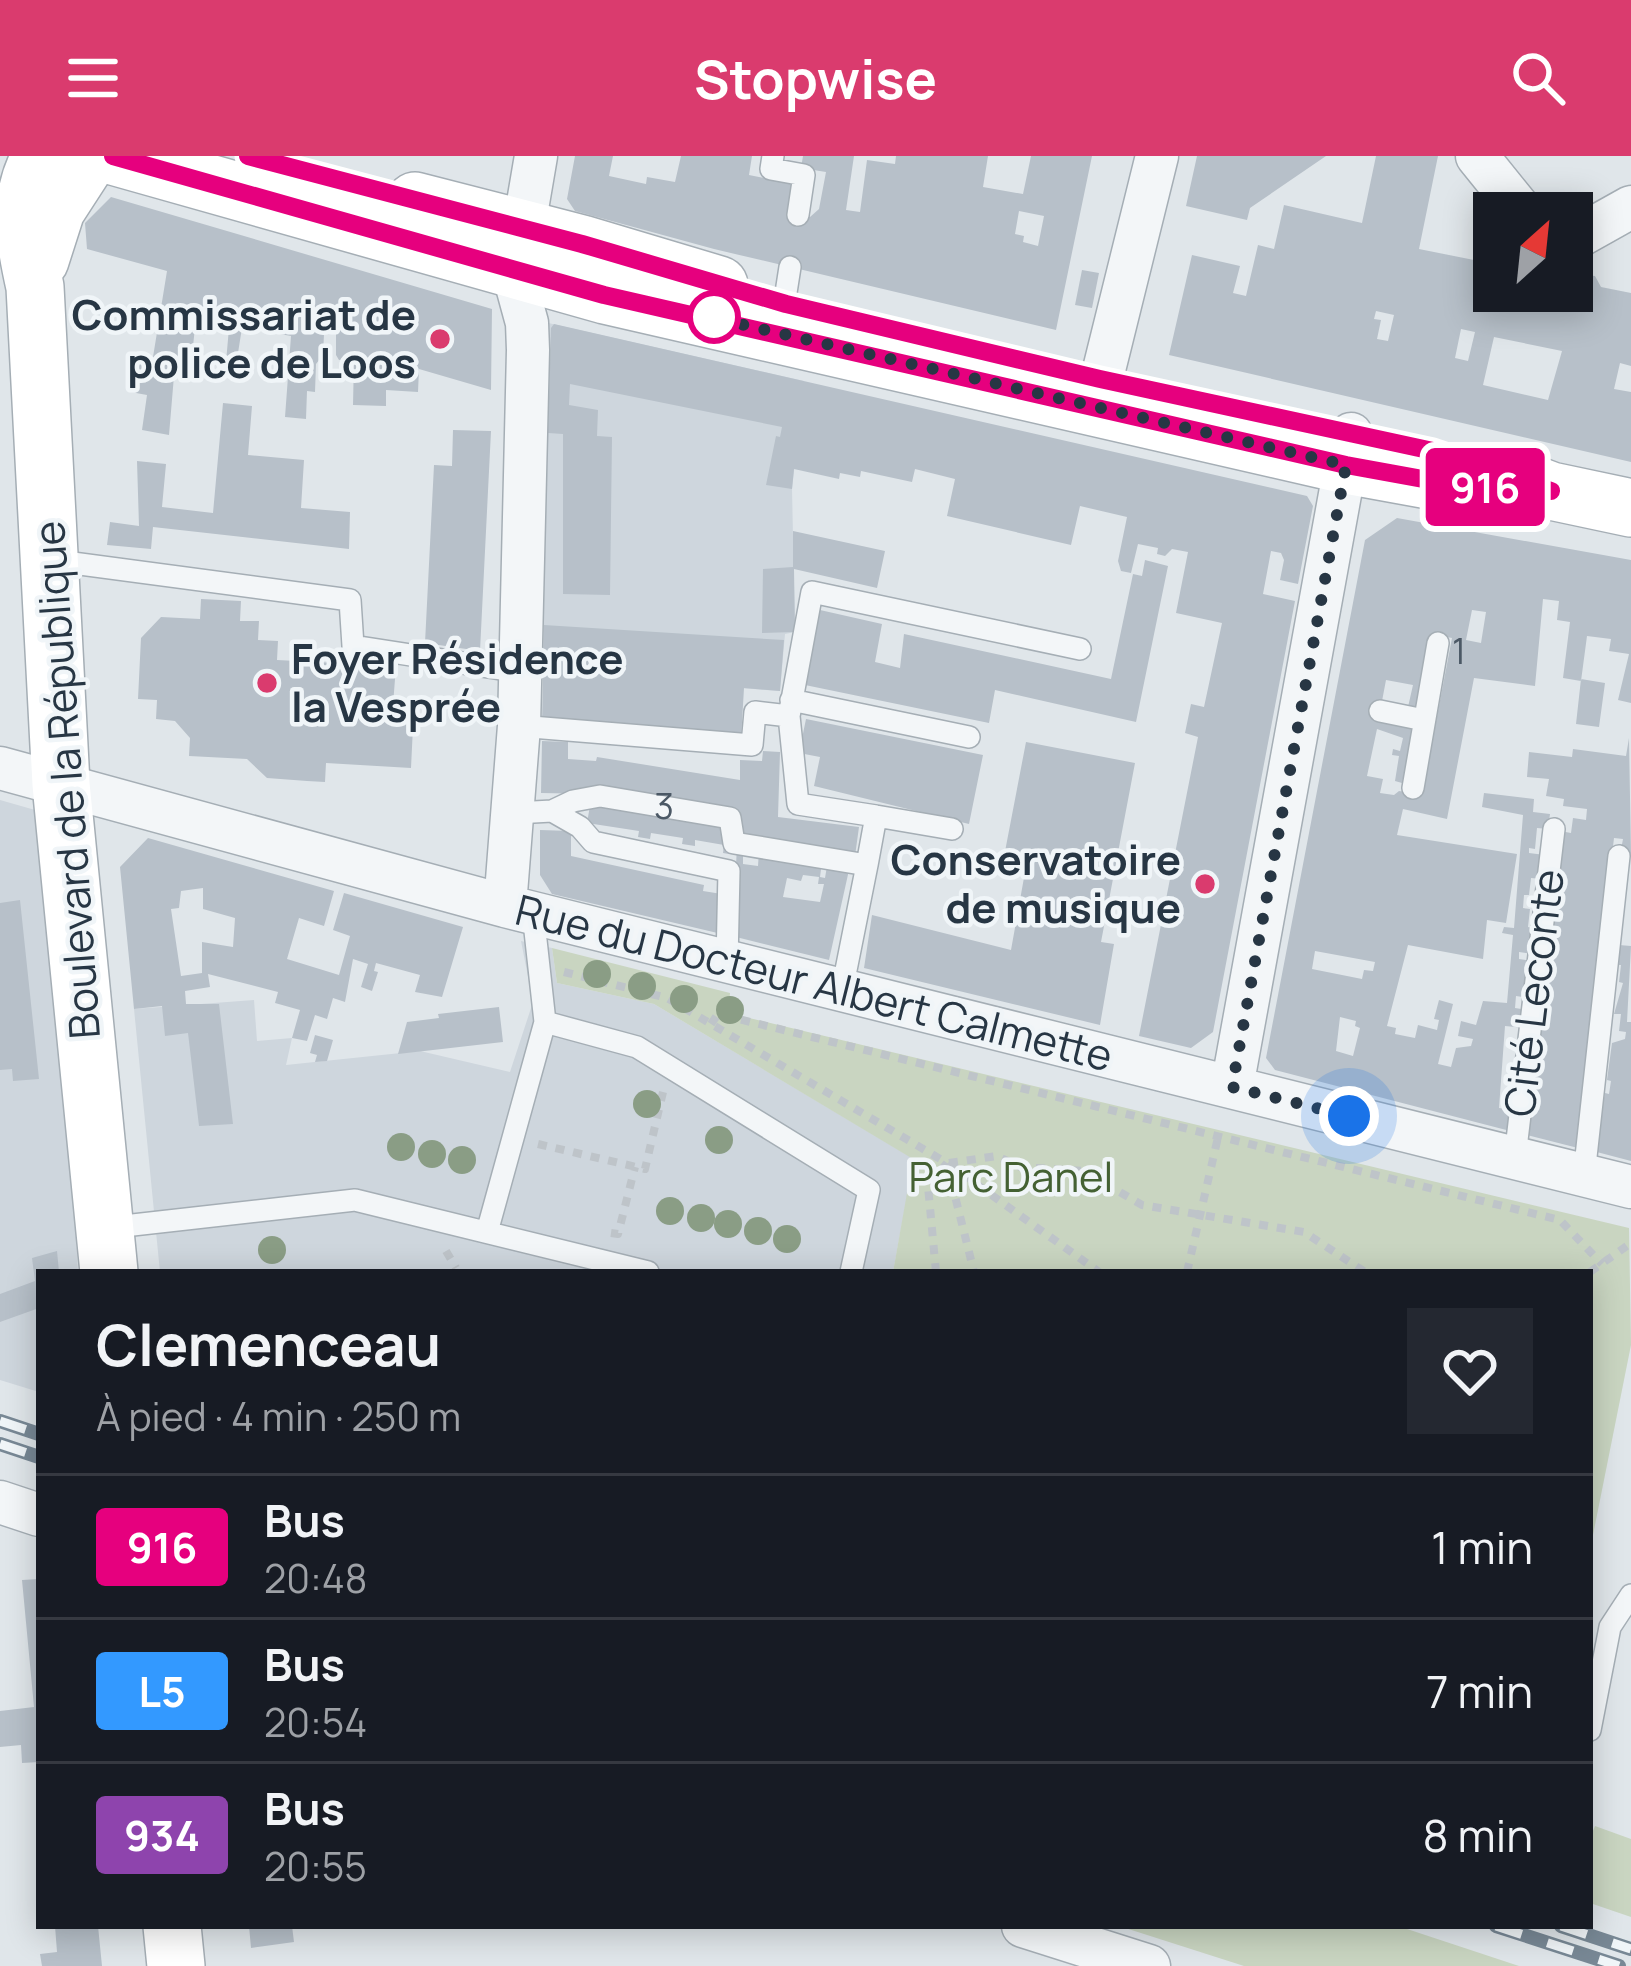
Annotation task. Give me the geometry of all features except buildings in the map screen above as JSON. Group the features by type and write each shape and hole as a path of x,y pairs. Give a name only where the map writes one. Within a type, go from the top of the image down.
{"main road":[{"name":"Boulevard de la République","path":"40,156 26,188 23,210 35,287 61,784 107,1250"},
{"name":"Boulevard de la République","path":"35,287 49,226 91,156"},
{"path":"113,156 520,250"},
{"path":"249,156 520,250 604,295 785,301 1098,393 1349,450 1456,457 1551,491 1631,508"},
{"path":"172,1929 176,1966"}],"street":[{"path":"519,910 534,812 519,726 528,335 520,250 536,156"},
{"path":"1098,393 1157,156"},
{"path":"1477,156 1506,192"},
{"path":"1593,228 1631,207"},
{"path":"1226,1104 1311,698 1349,450"},
{"name":"Rue du Docteur Albert Calmette","path":"0,768 519,910 842,990 1226,1104 1515,1157 1631,1187"},
{"path":"0,1502 36,1514"},
{"path":"1032,1929 1149,1966"}],"lane":[{"path":"773,156 771,169 804,175 798,214"},
{"path":"49,560 350,601 352,646 520,672"},
{"path":"952,829 798,804 790,708 812,592 1080,649"},
{"path":"1412,788 1438,644"},
{"path":"519,726 752,745 755,712 790,708 968,737"},
{"path":"1380,711 1424,720"},
{"path":"534,812 600,796 730,818 734,843 867,865"},
{"path":"534,812 580,827 593,842 729,871 727,962"},
{"path":"842,990 876,816"},
{"name":"Cité Leconte","path":"1515,1157 1554,830"},
{"name":"Cité Leconte","path":"1584,1175 1619,856"},
{"path":"487,1232 545,1022 539,966 519,910"},
{"path":"545,1022 637,1047 869,1190 852,1269"},
{"path":"107,1250 355,1200 636,1269"},
{"path":"1593,1715 1610,1627 1631,1595"}],"path":[{"path":"539,966 667,998 947,1163 1095,1269"},
{"path":"711,1024 718,1014 1560,1220 1602,1264"},
{"path":"532,1142 645,1168 669,1067"},
{"path":"1188,1269 1226,1104"},
{"path":"936,1269 928,1186 947,1163 997,1156 1020,1167 1084,1171 1142,1205 1304,1232 1360,1269"},
{"path":"947,1163 973,1269"},
{"path":"598,1229 618,1234 635,1166"},
{"path":"1593,1270 1631,1243"}],"shaded area":[{"path":"544,322 804,381 792,489 795,632 785,634 780,691 543,674"},
{"path":"0,800 42,812 67,1078 78,1269 36,1269 36,1391 0,1380"},
{"path":"521,941 552,948 557,983 654,1004 914,1159 894,1269 160,1269 134,1009 254,1000 257,1041 292,1038 286,1065 420,1051 510,1072 533,1002"}],"green space":[{"name":"Parc Danel","path":"552,948 730,993 728,1013 1629,1228 1631,1345 1593,1535 1593,1269 894,1269 913,1159 654,1004 557,983"},
{"path":"1595,1826 1631,1839 1631,1917 1593,1904"},
{"path":"1128,1929 1407,1929 1519,1966 1244,1966"}],"railway":[{"path":"0,1421 36,1433"},
{"path":"0,1444 36,1456"},
{"path":"1505,1929 1619,1966"},
{"path":"1570,1929 1631,1949"}],"bus line":[{"name":"916","path":"113,156 604,295 1346,465 1456,485 1551,491 1433,451 786,304 582,244 248,156"}],"place":[{"name":"Commissariat de police de Loos","path":"440,339"},
{"name":"Foyer Résidence la Vesprée","path":"267,683"},
{"name":"Conservatoire de musique","path":"1205,884"}],"route":[{"path":"714,317 697,314 1346,465 1232,1087 1349,1116"}]}
